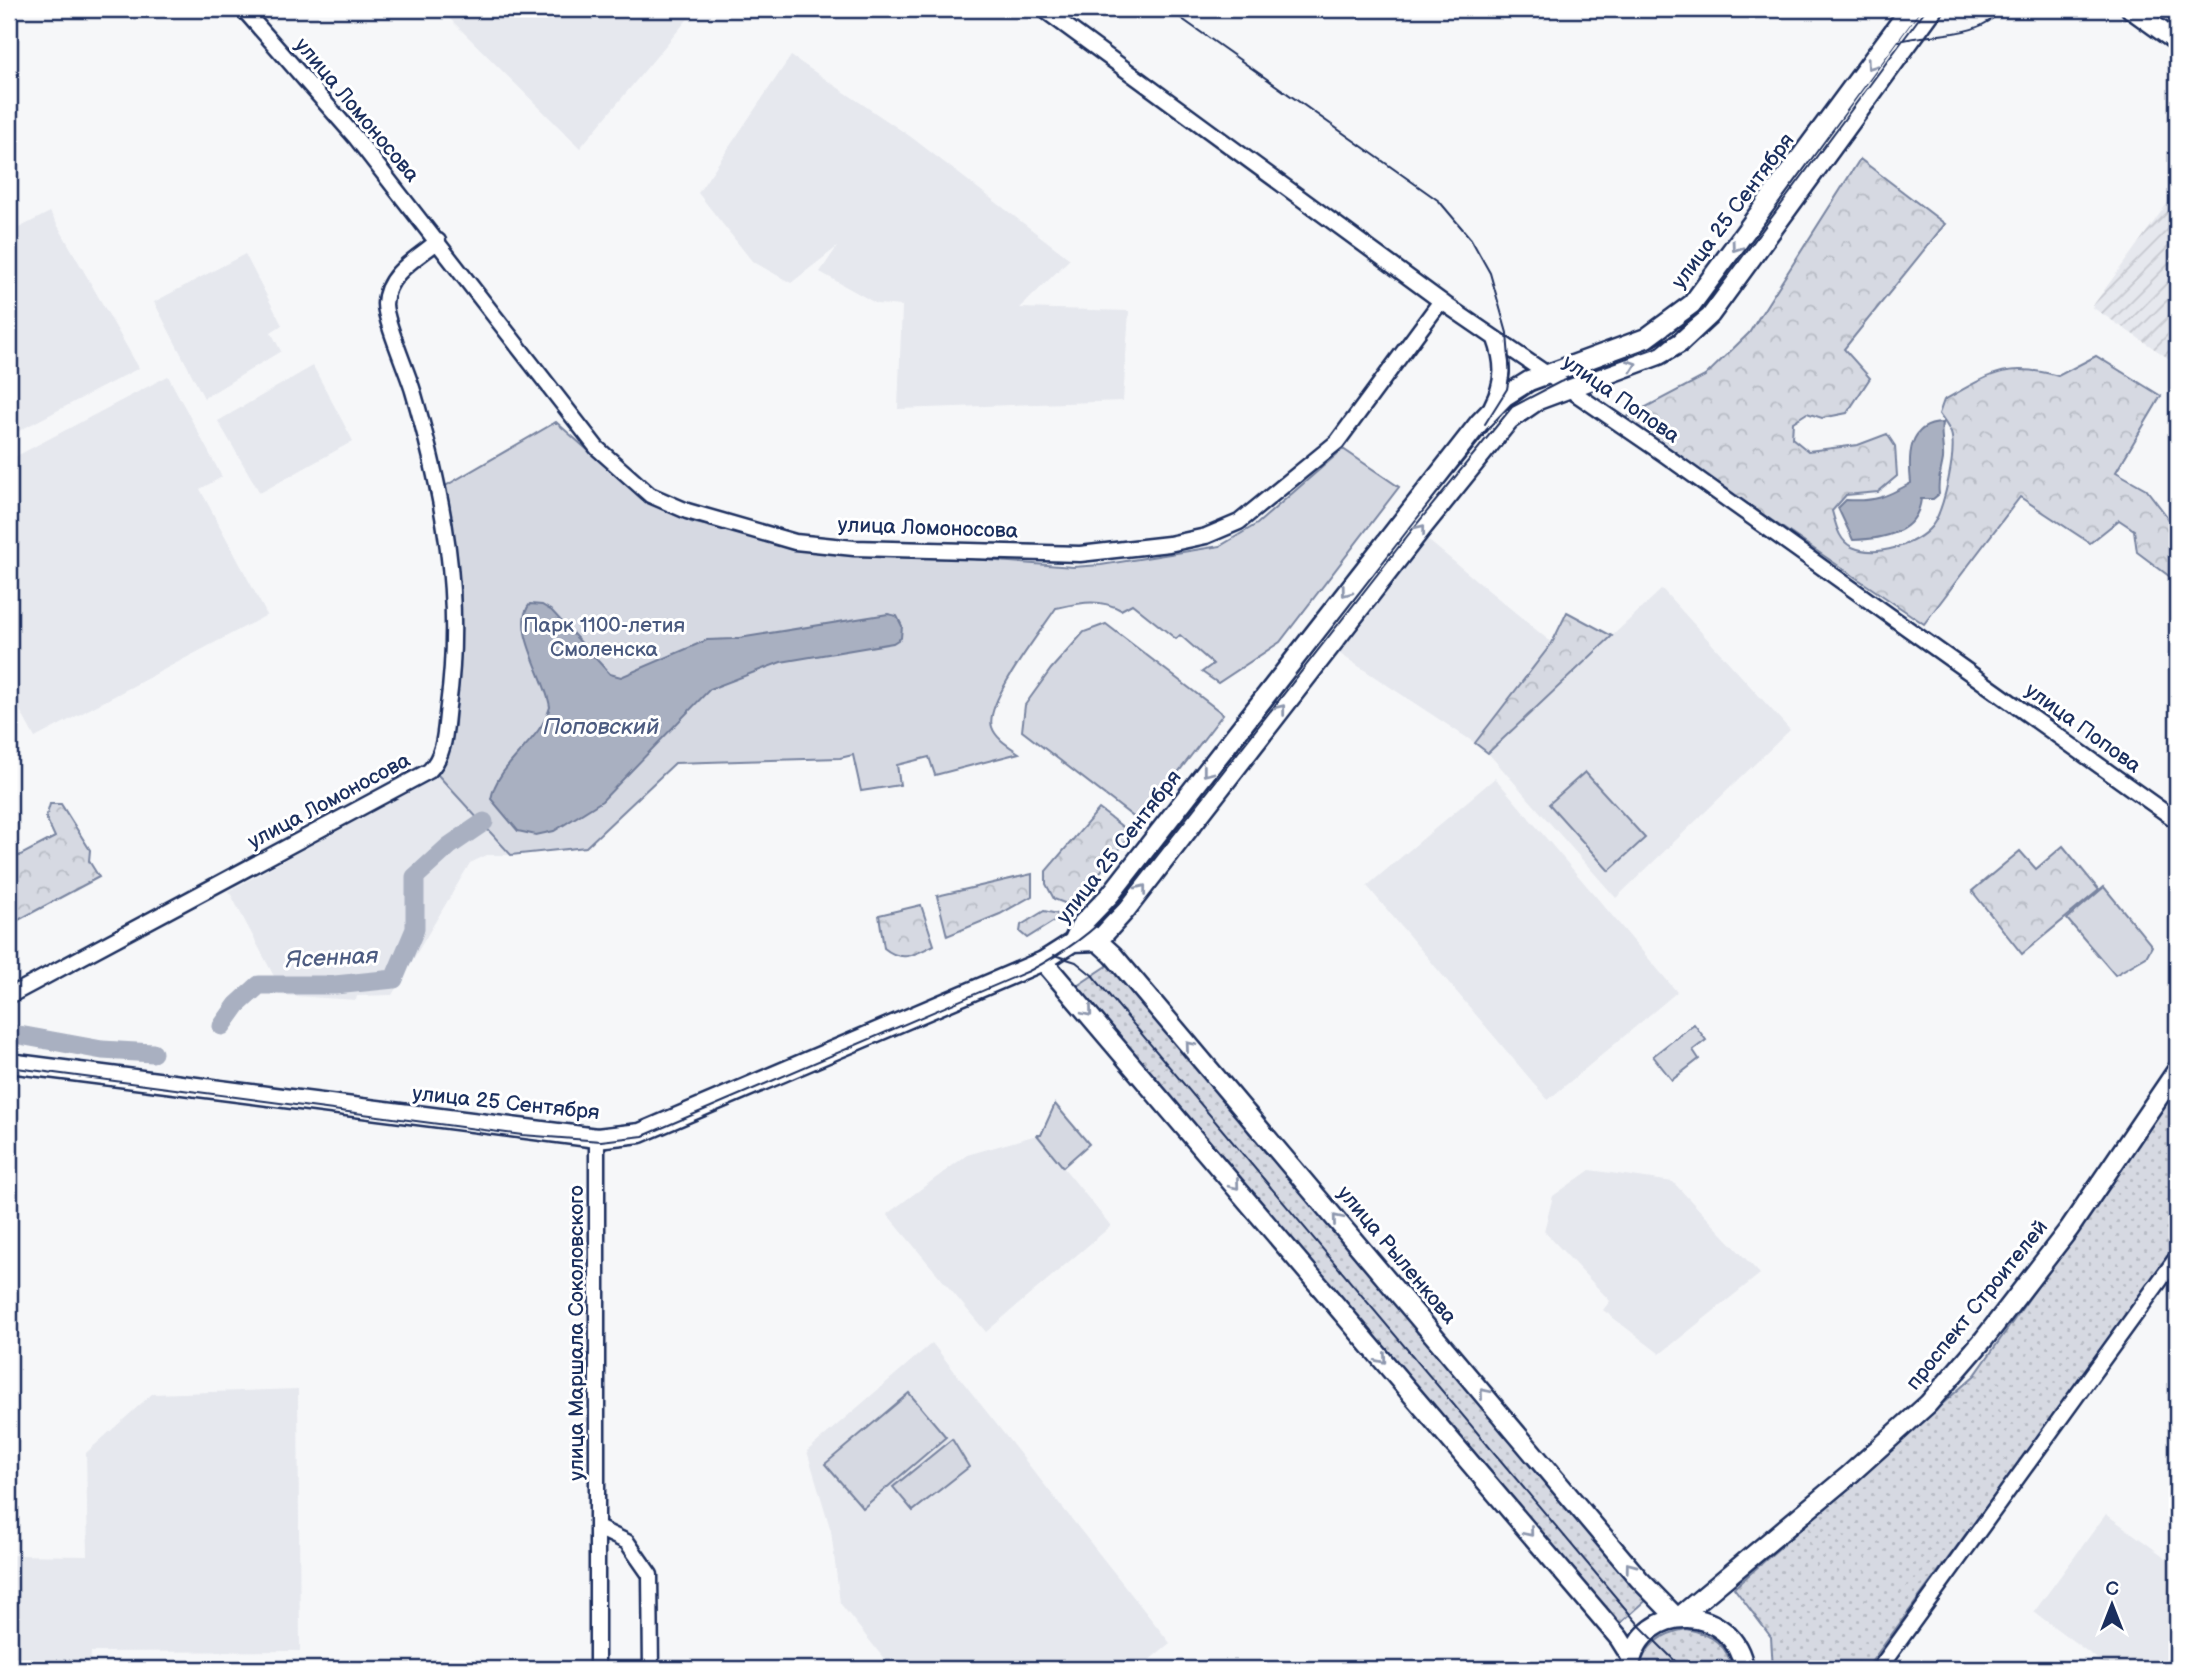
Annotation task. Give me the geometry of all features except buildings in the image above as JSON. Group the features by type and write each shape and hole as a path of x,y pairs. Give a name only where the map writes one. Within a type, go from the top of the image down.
{"main road":[{"name":"улица 25 Сентября","path":"10,1064 597,1138 640,1133 1043,961 1073,942 1081,925 1152,842 1479,423 1505,396 1546,373 1646,338 1692,304 1910,9"},
{"path":"1073,942 1098,941 1134,900 1500,430 1528,405 1659,355 1698,328 1933,9"},
{"path":"2131,9 2177,42"},
{"name":"улица Рыленкова","path":"1081,925 1098,941 1639,1579 1678,1617"},
{"path":"1043,961 1619,1638 1627,1665"},
{"name":"проспект Строителей","path":"1627,1665 1646,1633 1678,1617 1722,1582 1928,1404 1984,1339 2069,1228 2177,1070"},
{"path":"1722,1582 1714,1612 1720,1627 1740,1651 1744,1669"},
{"path":"1678,1617 1700,1618 1720,1627"}],"street":[{"name":"улица Ломоносова","path":"243,9 356,138 597,448 650,495 687,511 795,542 854,548 1080,554 1206,537 1239,522 1337,442 1441,301"},
{"name":"улица Попова","path":"1043,9 1441,301 1569,388 2177,821"},
{"name":"улица Ломоносова","path":"9,996 429,771 436,764 443,747 452,673 454,626 451,559 425,436 385,305 393,278 438,241"},
{"path":"1479,423 1499,389 1502,363 1495,339"},
{"name":"улица Маршала Соколовского","path":"597,1138 597,1669"},
{"path":"1879,1669 2177,1257"},
{"path":"598,1528 627,1542 650,1575 650,1669"}],"shaded area":[{"path":"440,9 696,9 580,148"},
{"path":"791,56 911,137 1070,259 1020,308 1129,311 1123,401 898,409 902,306 877,304 820,272 837,247 791,283 752,261 698,193"},
{"path":"2177,190 2177,364 2092,307"},
{"path":"50,212 139,368 9,436 9,233"},
{"path":"245,254 282,325 271,332 281,351 204,398 154,302"},
{"path":"313,366 353,441 260,493 218,421"},
{"path":"168,376 222,477 200,489 267,615 35,738 9,690 9,460"},
{"path":"1424,537 1552,643 1475,743 1334,650"},
{"path":"1662,589 1790,730 1616,898 1488,753"},
{"path":"437,774 511,855 487,855 470,863 392,995 357,996 356,1000 279,995 276,980 229,891"},
{"path":"1495,778 1677,992 1548,1100 1367,886"},
{"path":"1037,1135 1111,1226 986,1332 887,1214 967,1155"},
{"path":"1590,1170 1673,1182 1760,1274 1660,1354 1603,1310 1610,1301 1544,1231 1553,1196"},
{"path":"932,1343 1170,1643 1138,1669 892,1669 840,1603 831,1531 807,1451"},
{"path":"298,1389 300,1651 91,1652 90,1669 9,1669 9,1555 88,1556 86,1453 152,1394"},
{"path":"2106,1514 2177,1566 2177,1669 2111,1669 2034,1612"}],"green space":[{"path":"1860,159 1945,224 1844,349 1870,378 1847,413 1822,418 1807,413 1793,422 1792,438 1808,451 1858,445 1887,434 1895,446 1897,476 1878,492 1846,495 1832,511 1838,531 1844,540 1852,547 1862,550 1884,550 1916,539 1932,526 1945,494 1951,466 1951,433 1939,414 1944,400 1998,373 2025,370 2058,376 2096,356 2161,396 2116,472 2146,489 2169,519 2177,518 2177,582 2137,552 2134,530 2119,520 2090,543 2020,497 1924,624 1623,419 1705,376 1749,333"},
{"name":"Парк 1100-летия Смоленска","path":"556,422 627,485 691,522 792,545 1073,567 1220,546 1257,524 1343,449 1399,487 1280,642 1218,683 1202,672 1213,664 1180,635 1176,639 1132,604 1121,610 1097,603 1056,608 1005,685 992,716 992,727 996,735 1019,753 935,775 929,757 897,765 900,785 861,791 853,755 840,758 675,763 586,847 511,855 437,774 455,725 461,591 442,488"},
{"path":"1567,612 1612,636 1488,753 1475,743 1552,643"},
{"path":"1106,624 1223,714 1140,822 1022,731 1025,705 1051,669 1084,632"},
{"path":"1585,772 1645,838 1609,871 1549,804"},
{"path":"50,804 61,804 90,850 89,861 99,877 9,925 9,861 55,837 46,818"},
{"path":"1099,809 1132,834 1072,906 1054,899 1046,884 1046,871"},
{"path":"2063,846 2099,890 2022,954 1972,891 2020,851 2036,869"},
{"path":"1032,874 1032,896 1000,914 947,936 937,896"},
{"path":"2104,887 2152,946 2146,957 2115,975 2067,919"},
{"path":"921,905 934,945 908,956 890,953 884,948 879,915"},
{"path":"1044,911 1058,914 1059,918 1027,938 1020,932 1021,925"},
{"path":"1110,964 1649,1598 1617,1626 1077,986"},
{"path":"1694,1024 1706,1040 1693,1050 1699,1059 1672,1080 1653,1056"},
{"path":"2177,1089 2177,1249 1866,1669 1773,1669 1771,1637 1734,1588 1975,1375"},
{"path":"1055,1104 1089,1144 1063,1167 1037,1135 1041,1135"},
{"path":"909,1393 946,1437 863,1508 825,1464"},
{"path":"952,1439 969,1467 913,1511 893,1487"},
{"path":"1686,1629 1702,1633 1722,1646 1732,1669 1640,1669 1650,1646 1670,1633"}],"water":[{"path":"1942,423 1943,459 1939,494 1933,499 1921,499 1913,520 1896,532 1886,536 1853,540 1838,508 1846,500 1880,498 1911,483 1911,452 1916,435 1922,429"},
{"name":"Поповский","path":"530,604 542,605 552,611 610,674 621,677 707,640 733,639 888,614 897,616 902,626 901,638 893,643 781,662 710,689 602,801 554,831 536,835 518,831 491,799 502,774 538,731 550,707 526,639 525,614"}],"waterway":[{"name":"Ясенная","path":"222,1026 237,1005 259,985 335,985 394,979 415,929 415,877 449,846 484,822"},
{"name":"Ясенная","path":"9,1038 14,1034 102,1050 153,1053"}],"tram line":[{"path":"1168,9 1439,201 1471,239 1490,273 1507,333 1510,372 1507,389 1485,424"},
{"path":"9,1067 522,1135 601,1141 643,1136 1042,964 1089,932 1121,902 1412,530 1512,407 1560,382 1658,347 1703,310 1926,9"},
{"path":"1899,41 1969,30 1993,19 2002,9"},
{"path":"1054,955 1076,962 1092,975 1640,1626 1683,1669"}]}
